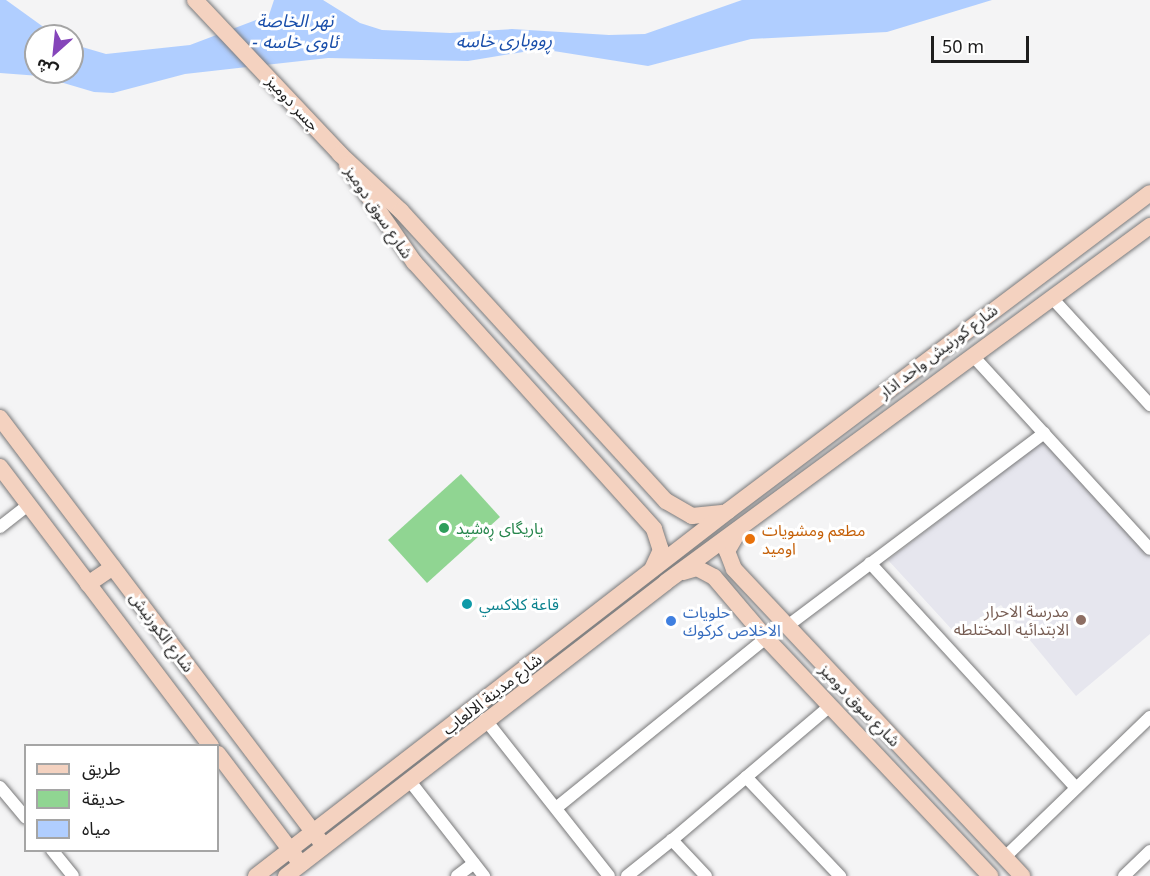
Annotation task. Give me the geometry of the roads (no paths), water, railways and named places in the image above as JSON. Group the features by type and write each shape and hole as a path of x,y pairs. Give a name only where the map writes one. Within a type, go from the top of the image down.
{"main road":[{"name":"جسر دوميز","path":"195,0 293,101 340,154"},
{"name":"شارع سوق دوميز","path":"340,154 401,211 672,507 696,517 728,511"},
{"name":"شارع سوق دوميز","path":"340,154 371,205 414,262 654,529 661,550 648,573"},
{"name":"شارع كورنيش واحد اذار","path":"728,511 1078,245 1150,194"},
{"name":"شارع كورنيش واحد اذار","path":"744,526 1150,226"},
{"path":"1078,245 1094,266"},
{"name":"شارع الكورنيش","path":"0,418 319,839"},
{"name":"شارع الكورنيش","path":"0,467 209,744"},
{"name":"شارع مدينة الالعاب","path":"286,876 301,864 319,839 728,511"},
{"name":"شارع سوق دوميز","path":"744,526 727,551 730,564 741,578 1022,876"},
{"name":"شارع مدينة الالعاب","path":"256,876 290,850 319,839 409,780 485,719 744,526"},
{"path":"88,584 112,567"},
{"name":"شارع سوق دوميز","path":"674,576 690,568 703,569 990,876"},
{"path":"725,590 741,578"},
{"path":"219,755 301,864"},
{"path":"922,804 939,788"}],"street":[{"path":"1053,298 1150,405"},
{"path":"974,357 1147,541"},
{"path":"786,627 1044,433"},
{"path":"0,527 28,505"},
{"path":"870,563 1076,788"},
{"path":"556,808 766,638"},
{"path":"627,876 830,706"},
{"path":"1005,857 1150,717"},
{"path":"485,719 609,876"},
{"path":"746,777 840,876"},
{"path":"409,780 484,876"},
{"path":"0,787 24,816"},
{"path":"672,840 706,876"},
{"path":"1124,876 1150,851"},
{"path":"54,852 73,876"},
{"path":"457,876 474,863"}],"water":[{"name":"نهر الخاصة - ئاوی خاسە","path":"0,0 6,0 39,24 24,24 24,75 0,73"},
{"name":"نهر الخاصة - ئاوی خاسە","path":"274,0 323,0 360,23 382,30 450,33 512,29 609,35 645,34 742,0 992,0 887,32 751,39 648,66 541,49 468,61 328,58 185,74 113,93 94,92 67,84 84,84 84,48 106,54 190,45 269,15"}],"place":[{"name":"یاریگای ڕەشید","path":"444,528"},
{"name":"مطعم ومشويات اوميد","path":"750,539"},
{"name":"قاعة كلاكسي","path":"467,604"},
{"name":"مدرسة الاحرار الابتدائيه المختلطه","path":"1081,620"},
{"name":"حلويات الاخلاص كركوك","path":"671,621"}],"water label":[{"name":"ڕووباری خاسە","path":"504,40"}]}
